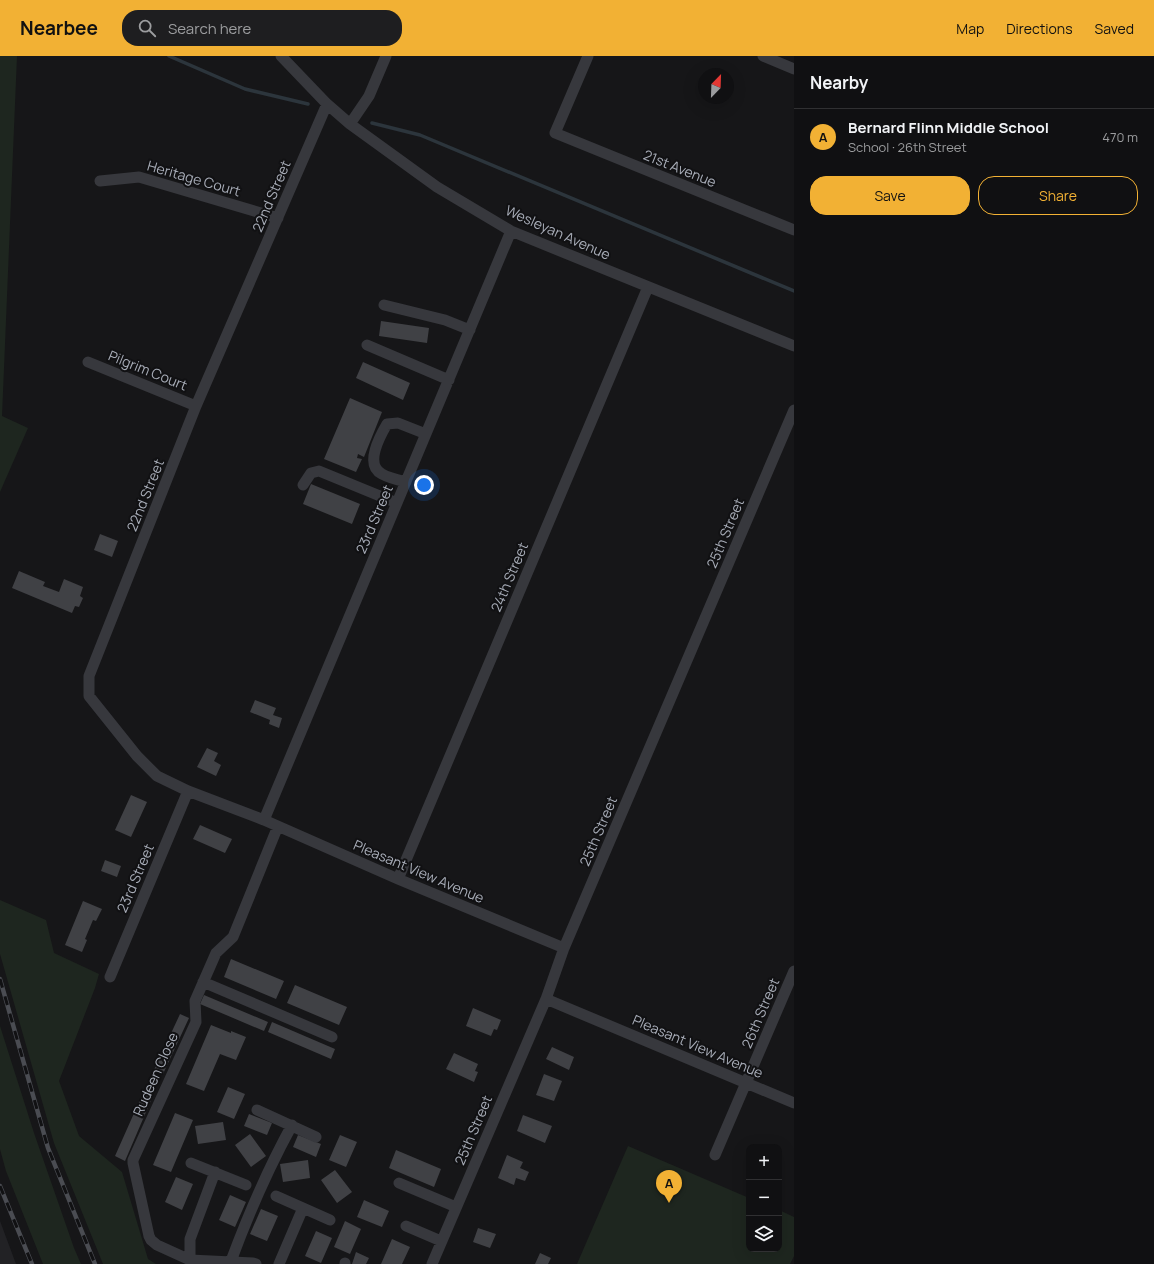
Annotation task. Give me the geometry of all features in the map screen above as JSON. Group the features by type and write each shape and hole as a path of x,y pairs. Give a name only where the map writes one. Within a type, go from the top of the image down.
{"street":[{"name":"Wesleyan Avenue","path":"281,56 327,104 350,124 437,187 511,231 794,346"},
{"path":"350,124 369,96 386,56"},
{"name":"21st Avenue","path":"588,56 555,133 794,230"},
{"path":"763,56 794,69"},
{"name":"22nd Street","path":"264,820 188,791 157,776 137,756 89,696 89,676 196,406 327,104"},
{"name":"Heritage Court","path":"100,181 139,177 278,218"},
{"name":"23rd Street","path":"264,820 511,231"},
{"name":"24th Street","path":"398,879 648,287"},
{"path":"384,305 445,320 470,330"},
{"path":"367,345 449,380"},
{"name":"Pilgrim Court","path":"88,362 196,406"},
{"name":"25th Street","path":"432,1264 546,999 564,948 794,410"},
{"path":"406,482 381,474 374,467 373,458 380,436 387,424 398,423 426,434"},
{"path":"303,485 311,474 319,471 397,503"},
{"name":"23rd Street","path":"110,977 188,791"},
{"name":"Pleasant View Avenue","path":"264,820 398,879 564,948"},
{"name":"Rudeen Close","path":"256,1264 231,1261 190,1260 157,1245 151,1240 133,1160 196,1022 195,1001 203,982 216,953 233,937 278,826"},
{"name":"26th Street","path":"715,1155 794,971"},
{"path":"203,982 332,1037"},
{"name":"Pleasant View Avenue","path":"546,999 794,1103"},
{"path":"257,1110 316,1136"},
{"path":"231,1261 242,1231 271,1166 292,1125"},
{"path":"191,1163 246,1185"},
{"path":"190,1260 190,1239 215,1172"},
{"path":"399,1183 456,1207"},
{"path":"276,1196 330,1220"},
{"path":"279,1264 303,1208"},
{"path":"406,1226 441,1241"}],"shaded area":[{"path":"0,56 17,56 2,416 28,428 0,492"},
{"path":"0,900 46,920 54,953 99,974 59,1081 79,1136 122,1172 148,1259 156,1264 103,1264 54,1143 0,954"},
{"path":"0,1026 34,1133 81,1264 43,1264 6,1171 0,1149"},
{"path":"628,1146 746,1197 746,1252 782,1252 782,1211 794,1217 794,1256 790,1264 577,1264"},
{"path":"0,1221 16,1264 0,1264"}],"building":[{"path":"381,321 429,328 427,343 379,336"},
{"path":"363,362 410,383 403,400 356,378"},
{"path":"350,398 382,412 364,457 358,454 357,458 362,459 356,472 324,459"},
{"path":"311,484 360,504 352,524 303,504"},
{"path":"100,534 118,541 112,557 94,550"},
{"path":"19,571 45,582 43,586 59,592 64,579 83,587 80,596 83,598 79,607 75,606 72,613 12,588"},
{"path":"255,700 276,708 273,715 282,718 279,728 269,724 270,720 250,712"},
{"path":"207,748 218,753 214,761 221,765 216,776 197,767"},
{"path":"131,795 147,802 131,837 115,830"},
{"path":"200,825 232,839 225,853 193,839"},
{"path":"105,860 121,866 117,877 101,871"},
{"path":"83,901 102,909 96,921 93,920 85,939 87,940 82,952 65,945"},
{"path":"231,959 284,981 276,999 224,977"},
{"path":"295,985 347,1007 339,1025 287,1003"},
{"path":"204,995 268,1022 264,1031 200,1004"},
{"path":"473,1008 501,1020 497,1030 494,1029 491,1036 466,1026"},
{"path":"180,1014 189,1018 163,1074 154,1070"},
{"path":"272,1022 335,1049 331,1059 268,1032"},
{"path":"211,1025 246,1037 236,1060 220,1054 204,1091 186,1084"},
{"path":"552,1047 574,1057 569,1070 546,1059"},
{"path":"454,1053 478,1064 475,1071 478,1072 474,1082 446,1069"},
{"path":"544,1074 562,1081 554,1101 536,1095"},
{"path":"228,1087 245,1094 234,1119 217,1112"},
{"path":"143,1093 152,1098 125,1161 115,1156"},
{"path":"175,1113 193,1120 171,1172 153,1165"},
{"path":"249,1114 272,1123 267,1135 244,1126"},
{"path":"523,1115 552,1126 545,1143 517,1131"},
{"path":"223,1122 226,1140 198,1144 195,1126"},
{"path":"250,1134 266,1156 251,1167 235,1145"},
{"path":"298,1135 321,1144 316,1157 293,1147"},
{"path":"340,1135 357,1142 346,1167 329,1160"},
{"path":"396,1150 441,1169 434,1187 389,1168"},
{"path":"507,1155 523,1162 520,1168 529,1172 525,1181 516,1178 514,1185 498,1178"},
{"path":"308,1160 310,1178 283,1182 280,1164"},
{"path":"335,1170 352,1192 337,1203 321,1180"},
{"path":"176,1177 193,1184 182,1210 165,1202"},
{"path":"230,1195 246,1202 235,1227 219,1220"},
{"path":"364,1200 389,1211 382,1227 357,1217"},
{"path":"261,1209 278,1216 267,1241 250,1234"},
{"path":"345,1221 361,1229 350,1254 334,1247"},
{"path":"478,1228 496,1234 490,1248 473,1242"},
{"path":"316,1231 332,1238 321,1263 305,1256"},
{"path":"392,1239 410,1247 402,1264 381,1264"},
{"path":"356,1252 369,1258 366,1264 352,1264"},
{"path":"540,1253 551,1258 548,1264 535,1264"}],"waterway":[{"path":"169,56 245,89 308,104"},
{"path":"372,123 420,135 794,291"}],"railway":[{"path":"0,979 48,1148 95,1264"},
{"path":"0,1186 32,1264"}],"place":[{"name":"Bernard Flinn Middle School","path":"669,1203"}]}
